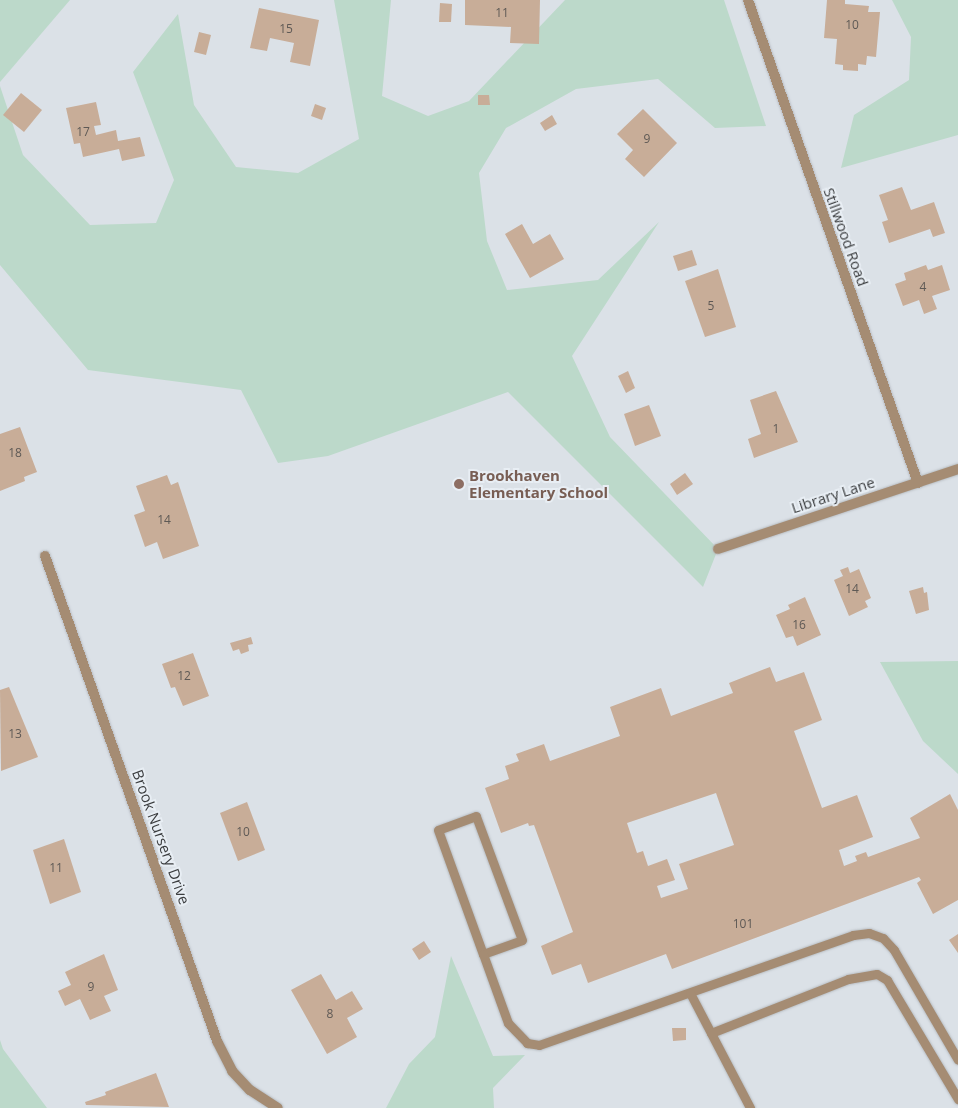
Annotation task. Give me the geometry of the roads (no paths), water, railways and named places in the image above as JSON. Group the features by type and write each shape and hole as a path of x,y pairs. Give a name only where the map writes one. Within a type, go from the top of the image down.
{"street":[{"name":"Stillwood Road","path":"748,0 918,483"},
{"name":"Library Lane","path":"718,548 958,469"},
{"name":"Brook Nursery Drive","path":"45,556 217,1041 232,1071 250,1090 278,1108"}],"lane":[{"path":"483,954 522,940 476,816 438,830 508,1023 527,1043 538,1045 838,940 869,933 883,938 958,1060"},
{"path":"711,1033 848,979 877,974 887,980 958,1099"},
{"path":"690,993 750,1108"}],"place":[{"name":"Brookhaven Elementary School","path":"459,484"}]}
